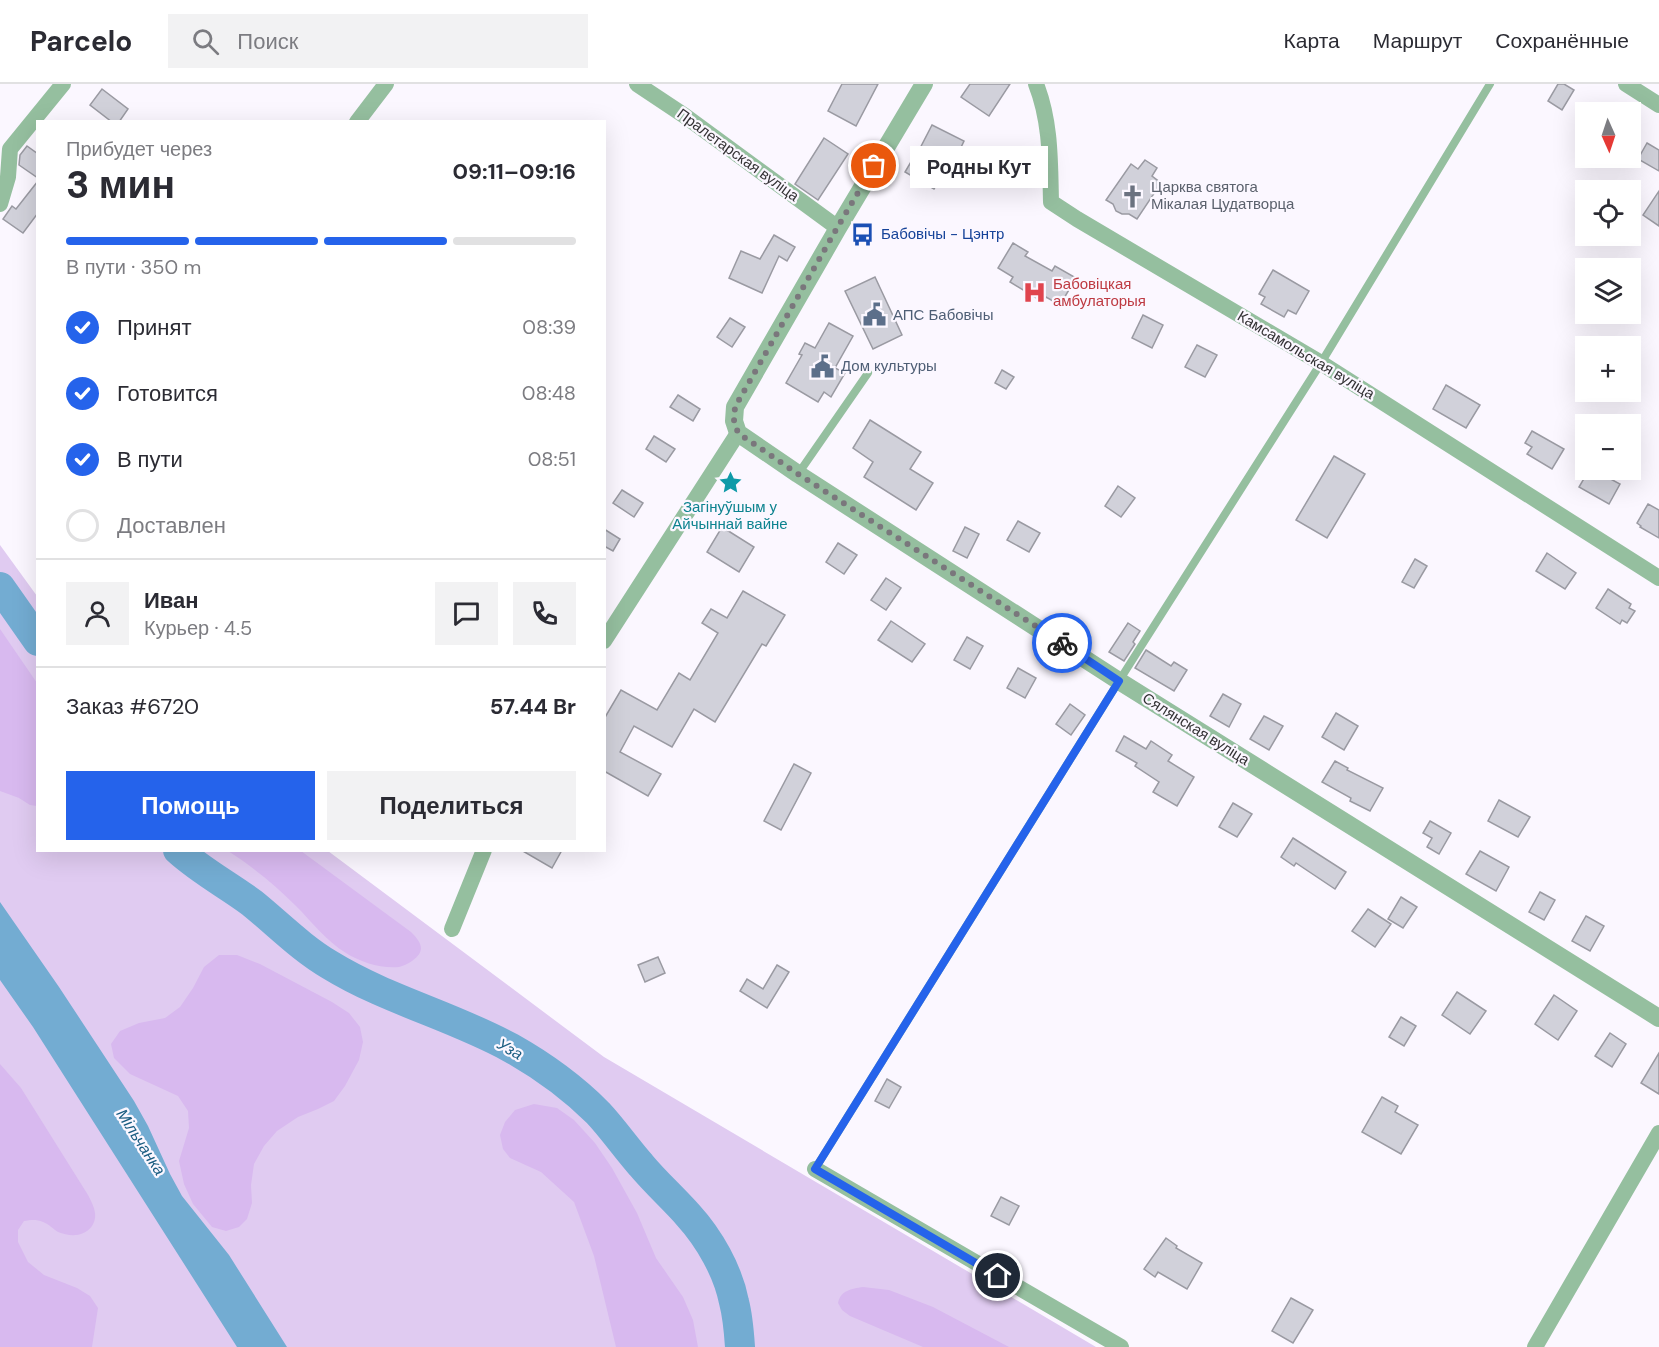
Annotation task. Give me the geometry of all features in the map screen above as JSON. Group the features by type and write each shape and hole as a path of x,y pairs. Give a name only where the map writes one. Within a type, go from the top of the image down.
{"street":[{"path":"0,204 8,177 10,149 63,84"},
{"path":"359,120 386,84"},
{"name":"Пралетарская вуліца","path":"637,84 685,116 837,228"},
{"path":"606,638 738,433 734,421 735,407 837,228 924,84"},
{"name":"Камсамольская вуліца","path":"1036,84 1046,117 1051,202 1321,363 1659,578"},
{"path":"1626,84 1659,105"},
{"name":"Сялянская вуліца","path":"738,433 1119,681 1659,1018"},
{"path":"452,929 483,852"},
{"path":"1535,1347 1659,1133"},
{"path":"815,1169 1121,1347"}],"lane":[{"path":"815,1169 1119,681 1321,363 1490,84"},
{"path":"798,474 868,373"}],"shaded area":[{"path":"0,545 36,595 36,852 329,852 604,1057 1096,1347 752,1347 746,1310 735,1274 708,1224 692,1203 583,1083 569,1101 636,1176 679,1218 703,1252 722,1298 729,1347 0,1347"},
{"path":"0,629 36,682 36,806 0,791"},
{"path":"230,852 302,852 411,932 420,943 419,954 407,964 399,967 371,964 352,956 326,937 296,906 246,863"},
{"path":"219,955 237,955 260,964 332,1002 349,1013 360,1027 363,1042 359,1060 334,1101 298,1117 277,1131 264,1146 254,1164 251,1185 252,1203 247,1219 239,1227 226,1231 212,1227 193,1204 184,1184 179,1161 189,1128 188,1111 178,1096 130,1074 114,1058 111,1044 120,1031 139,1023 165,1018 180,1007 204,967"},
{"path":"0,1064 21,1088 93,1206 94,1222 89,1230 81,1234 63,1234 36,1220 24,1221 18,1230 18,1242 28,1262 44,1275 77,1288 90,1296 98,1308 92,1347 0,1347"},
{"path":"534,1104 557,1108 574,1120 595,1143 612,1168 637,1213 656,1258 683,1297 693,1320 698,1347 616,1347 594,1256 574,1202 541,1172 510,1158 503,1149 500,1135 505,1122 515,1110"},
{"path":"863,1287 889,1290 933,1307 1009,1347 923,1347 850,1316 842,1310 838,1303 841,1295"}],"water":[{"name":"Мільчанка","path":"0,902 134,1101 182,1196 229,1255 287,1347 237,1347 33,1027 0,980"}],"building":[{"path":"842,84 878,84 856,126 828,111"},
{"path":"970,84 1010,84 989,116 961,97"},
{"path":"1558,84 1564,84 1574,90 1562,110 1548,101"},
{"path":"102,89 128,109 120,120 109,120 90,105"},
{"path":"932,125 964,141 955,160 952,159 934,189 905,172"},
{"path":"824,138 848,154 818,200 795,184"},
{"path":"1647,143 1659,150 1659,171 1641,161 1641,154"},
{"path":"27,146 36,153 36,177 19,165 20,155"},
{"path":"1145,160 1157,168 1152,176 1161,183 1137,219 1129,214 1116,211 1113,204 1106,200 1131,164 1138,169"},
{"path":"36,184 36,216 23,233 3,219 12,206 16,209"},
{"path":"1659,191 1659,226 1643,215"},
{"path":"774,235 795,247 787,261 779,256 762,293 729,278 741,251 760,259"},
{"path":"1013,243 1028,252 1025,256 1052,271 1055,266 1076,278 1060,305 1046,297 1043,302 1010,282 1013,277 998,268"},
{"path":"1273,270 1309,291 1296,314 1288,310 1284,317 1261,304 1265,297 1259,294"},
{"path":"875,277 902,335 873,349 845,291"},
{"path":"1143,315 1163,325 1152,348 1132,338"},
{"path":"730,318 745,327 732,347 717,337"},
{"path":"829,323 853,336 835,368 845,373 831,397 824,392 818,402 786,383 802,355 799,354 805,343 815,348"},
{"path":"1197,345 1217,355 1205,377 1185,367"},
{"path":"1002,370 1014,377 1006,389 995,383"},
{"path":"1446,385 1480,405 1466,428 1433,409"},
{"path":"678,395 700,409 693,421 670,407"},
{"path":"870,420 921,452 910,469 933,483 916,510 864,477 873,462 853,448"},
{"path":"1532,431 1564,449 1552,469 1527,454 1532,447 1525,443"},
{"path":"654,436 675,449 666,462 646,449"},
{"path":"1334,456 1365,474 1327,538 1296,520"},
{"path":"1583,480 1613,480 1620,484 1609,504 1579,487"},
{"path":"1118,486 1135,498 1121,517 1105,506"},
{"path":"622,490 643,503 634,517 613,503"},
{"path":"1648,504 1659,510 1659,538 1637,523"},
{"path":"1018,521 1040,533 1029,552 1007,540"},
{"path":"722,527 754,547 739,572 707,552"},
{"path":"965,527 979,534 967,558 953,551"},
{"path":"606,530 620,539 613,551 606,547"},
{"path":"838,543 857,555 844,574 826,562"},
{"path":"1547,553 1576,573 1565,589 1536,571"},
{"path":"1415,559 1427,566 1414,588 1402,582"},
{"path":"886,578 901,588 886,610 871,600"},
{"path":"1608,589 1631,604 1629,608 1635,611 1627,623 1622,620 1620,624 1596,608"},
{"path":"743,591 785,615 766,646 762,644 715,722 694,709 672,747 634,726 620,752 661,774 648,796 606,772 606,716 621,690 657,710 679,673 690,680 718,633 702,623 711,609 727,618"},
{"path":"891,621 925,644 912,662 878,640"},
{"path":"1128,623 1140,631 1124,661 1109,652"},
{"path":"967,637 983,646 970,669 954,660"},
{"path":"1146,650 1171,666 1174,662 1187,670 1174,691 1135,668"},
{"path":"1018,668 1036,678 1025,698 1007,688"},
{"path":"1223,694 1241,704 1229,727 1210,716"},
{"path":"1070,704 1085,715 1071,735 1056,724"},
{"path":"1336,713 1358,726 1344,750 1322,737"},
{"path":"1264,716 1283,726 1269,750 1250,739"},
{"path":"1124,736 1146,749 1151,741 1172,755 1168,761 1194,777 1177,806 1153,792 1159,782 1135,766 1137,763 1116,751"},
{"path":"1335,761 1348,768 1347,770 1383,788 1370,811 1322,782"},
{"path":"794,764 811,773 781,830 764,821"},
{"path":"1499,800 1530,817 1518,837 1488,821"},
{"path":"1233,803 1252,814 1237,837 1219,827"},
{"path":"1430,821 1451,833 1439,854 1427,847 1432,838 1423,833"},
{"path":"1293,838 1346,872 1335,889 1296,863 1294,866 1281,857"},
{"path":"1480,851 1509,867 1496,891 1466,874"},
{"path":"524,852 561,852 552,868"},
{"path":"1540,892 1555,900 1544,920 1529,912"},
{"path":"1401,897 1417,907 1403,928 1388,919"},
{"path":"1368,909 1391,924 1375,947 1352,931"},
{"path":"1586,916 1604,926 1590,951 1572,941"},
{"path":"658,957 665,973 645,982 638,965"},
{"path":"777,965 789,972 767,1008 740,991 747,979 763,989"},
{"path":"1457,992 1486,1011 1470,1034 1442,1015"},
{"path":"1554,995 1577,1011 1558,1040 1535,1024"},
{"path":"1401,1017 1416,1026 1404,1046 1389,1037"},
{"path":"1610,1033 1626,1044 1612,1067 1595,1056"},
{"path":"1659,1053 1659,1094 1641,1083"},
{"path":"887,1079 901,1087 889,1108 875,1101"},
{"path":"1382,1097 1398,1106 1395,1112 1418,1125 1401,1154 1362,1132"},
{"path":"1001,1197 1019,1206 1009,1225 991,1216"},
{"path":"1166,1238 1177,1246 1176,1248 1202,1263 1187,1289 1158,1272 1155,1277 1144,1269"},
{"path":"1291,1298 1313,1310 1293,1343 1272,1331"}],"waterway":[{"name":"Уза","path":"0,587 36,638"},
{"name":"Уза","path":"180,852 252,903 299,943 330,965 374,988 466,1026 511,1048 578,1094 604,1119 647,1172 696,1224 710,1244 731,1290 740,1347"}],"way so far":[{"path":"874,166 735,407 734,421 738,433 1062,643"}],"place":[{"name":"Родны Кут","path":"874,166"},
{"name":"Царква святога Мікалая Цудатворца","path":"1133,196"},
{"name":"Бабовічы - Цэнтр","path":"863,234"},
{"name":"Бабовіцкая амбулаторыя","path":"1035,293"},
{"name":"АПС Бабовічы","path":"875,315"},
{"name":"Дом культуры","path":"823,366"},
{"name":"Загінуўшым у Айчыннай вайне","path":"730,483"}],"route":[{"path":"998,1276 815,1169 1119,681 1062,643"}]}
